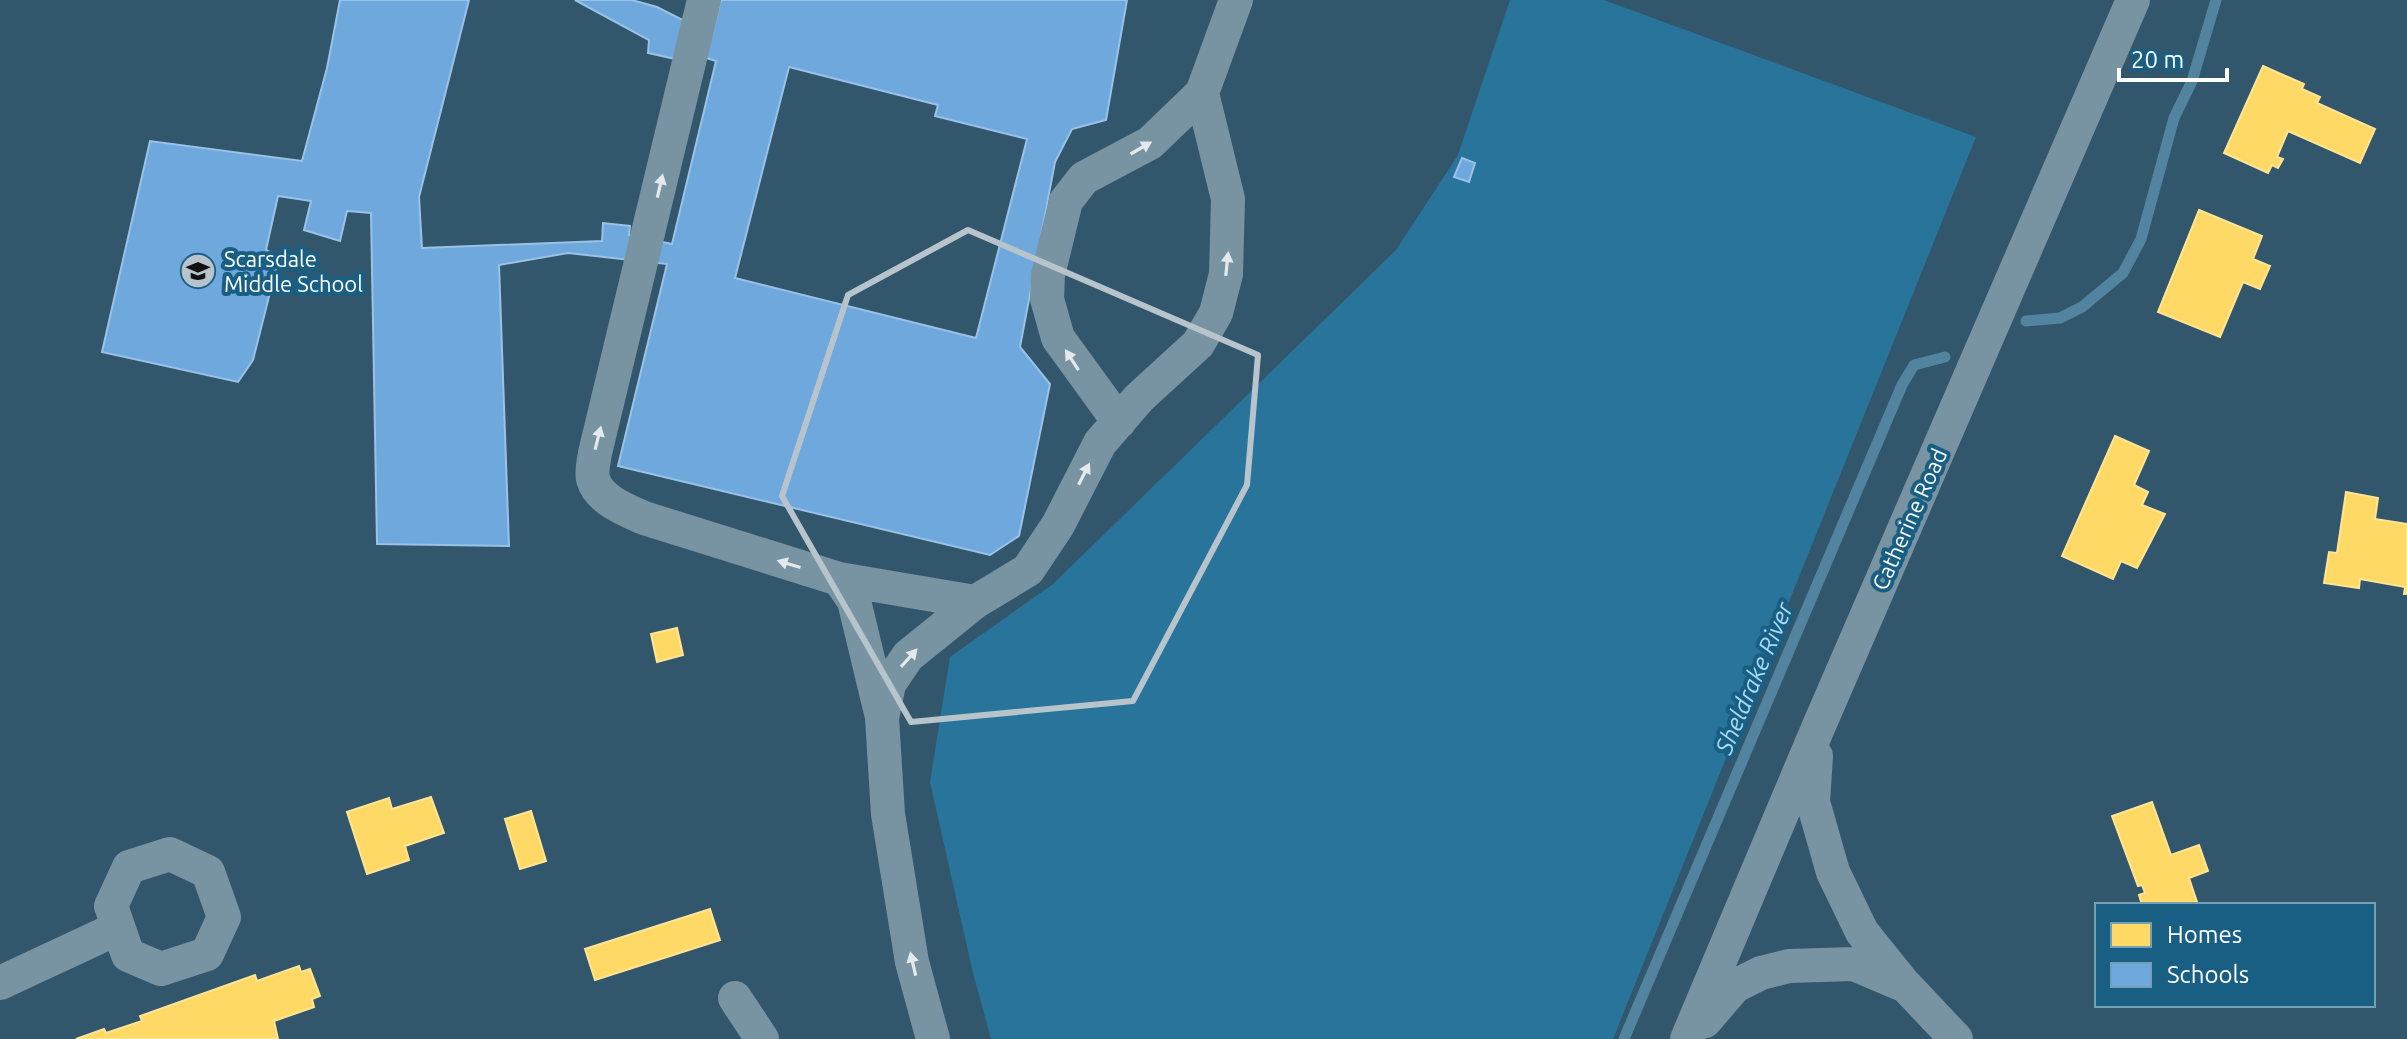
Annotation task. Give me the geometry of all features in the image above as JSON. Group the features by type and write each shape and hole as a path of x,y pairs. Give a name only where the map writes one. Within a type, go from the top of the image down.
{"street":[{"path":"704,0 592,476 598,489 620,508 644,518 839,579 975,602"},
{"path":"1119,422 1058,338 1047,299 1048,275 1066,201 1084,178 1150,143 1202,93 1236,0"},
{"name":"Catherine Road","path":"1688,1039 1818,728 2133,0"},
{"path":"882,718 889,684 908,656 975,602 1028,570 1058,525 1100,443 1139,398 1198,344 1216,313 1226,274 1228,199 1202,93"},
{"path":"839,579 854,601 882,718 888,814 912,962 933,1039"},
{"path":"1818,728 1813,802 1833,872 1862,932 1906,986 1956,1039"},
{"path":"0,983 118,928"},
{"path":"1688,1039 1735,986 1761,973 1789,966 1854,964 1906,986"},
{"path":"735,998 762,1039"}],"highlighted area":[{"path":"968,230 1258,355 1247,485 1133,701 911,722 782,496 848,295"}],"shaded area":[{"path":"1510,0 1604,0 1976,137 1613,1039 991,1039 930,782 950,657 1053,584 1396,250 1458,155"}],"building: Homes":[{"path":"2263,66 2304,84 2302,89 2320,97 2317,103 2375,129 2360,163 2288,131 2277,157 2283,159 2278,168 2272,165 2268,173 2224,153"},
{"path":"2199,210 2262,236 2253,259 2270,266 2260,289 2243,282 2220,337 2158,312"},
{"path":"2115,436 2149,451 2134,485 2148,492 2142,505 2165,514 2137,568 2121,561 2113,579 2062,556"},
{"path":"2346,492 2378,498 2375,519 2407,524 2407,594 2404,594 2405,587 2360,579 2359,588 2324,583 2329,552 2337,553"},
{"path":"677,628 683,655 657,662 651,634"},
{"path":"431,797 444,833 405,846 409,860 367,874 347,812 389,798 392,809"},
{"path":"2152,802 2171,855 2199,845 2208,871 2189,878 2197,903 2141,903 2139,895 2145,893 2142,885 2138,886 2112,816"},
{"path":"531,811 546,861 520,869 505,819"},
{"path":"710,909 720,940 595,980 585,949"},
{"path":"299,966 301,972 310,969 320,996 312,999 314,1007 274,1021 278,1039 76,1039 142,1021 140,1016 255,975 257,981"}],"building: Schools":[{"name":"Scarsdale Middle School","path":"340,0 469,0 419,197 422,248 602,241 603,223 630,226 629,235 672,244 716,61 684,51 680,60 648,53 649,40 575,0 632,0 657,7 712,35 721,0 1127,0 1106,120 1072,129 1055,162 1020,347 1050,384 1019,536 990,555 618,466 667,264 568,253 499,265 509,546 377,544 371,213 347,211 340,241 304,230 311,201 278,196 266,250 279,257 253,360 238,382 102,352 150,141 302,161 327,68","holes":["789,67 938,105 935,116 1027,139 976,338 735,278"]},
{"path":"1462,158 1475,163 1469,182 1454,177"}],"waterway":[{"name":"Sheldrake River","path":"2026,321 2060,318 2082,307 2123,273 2141,239 2174,118 2192,81 2216,0"},
{"name":"Sheldrake River","path":"1624,1039 1902,385 1914,365 1945,357"}],"place":[{"name":"Scarsdale Middle School","path":"198,271"}]}
